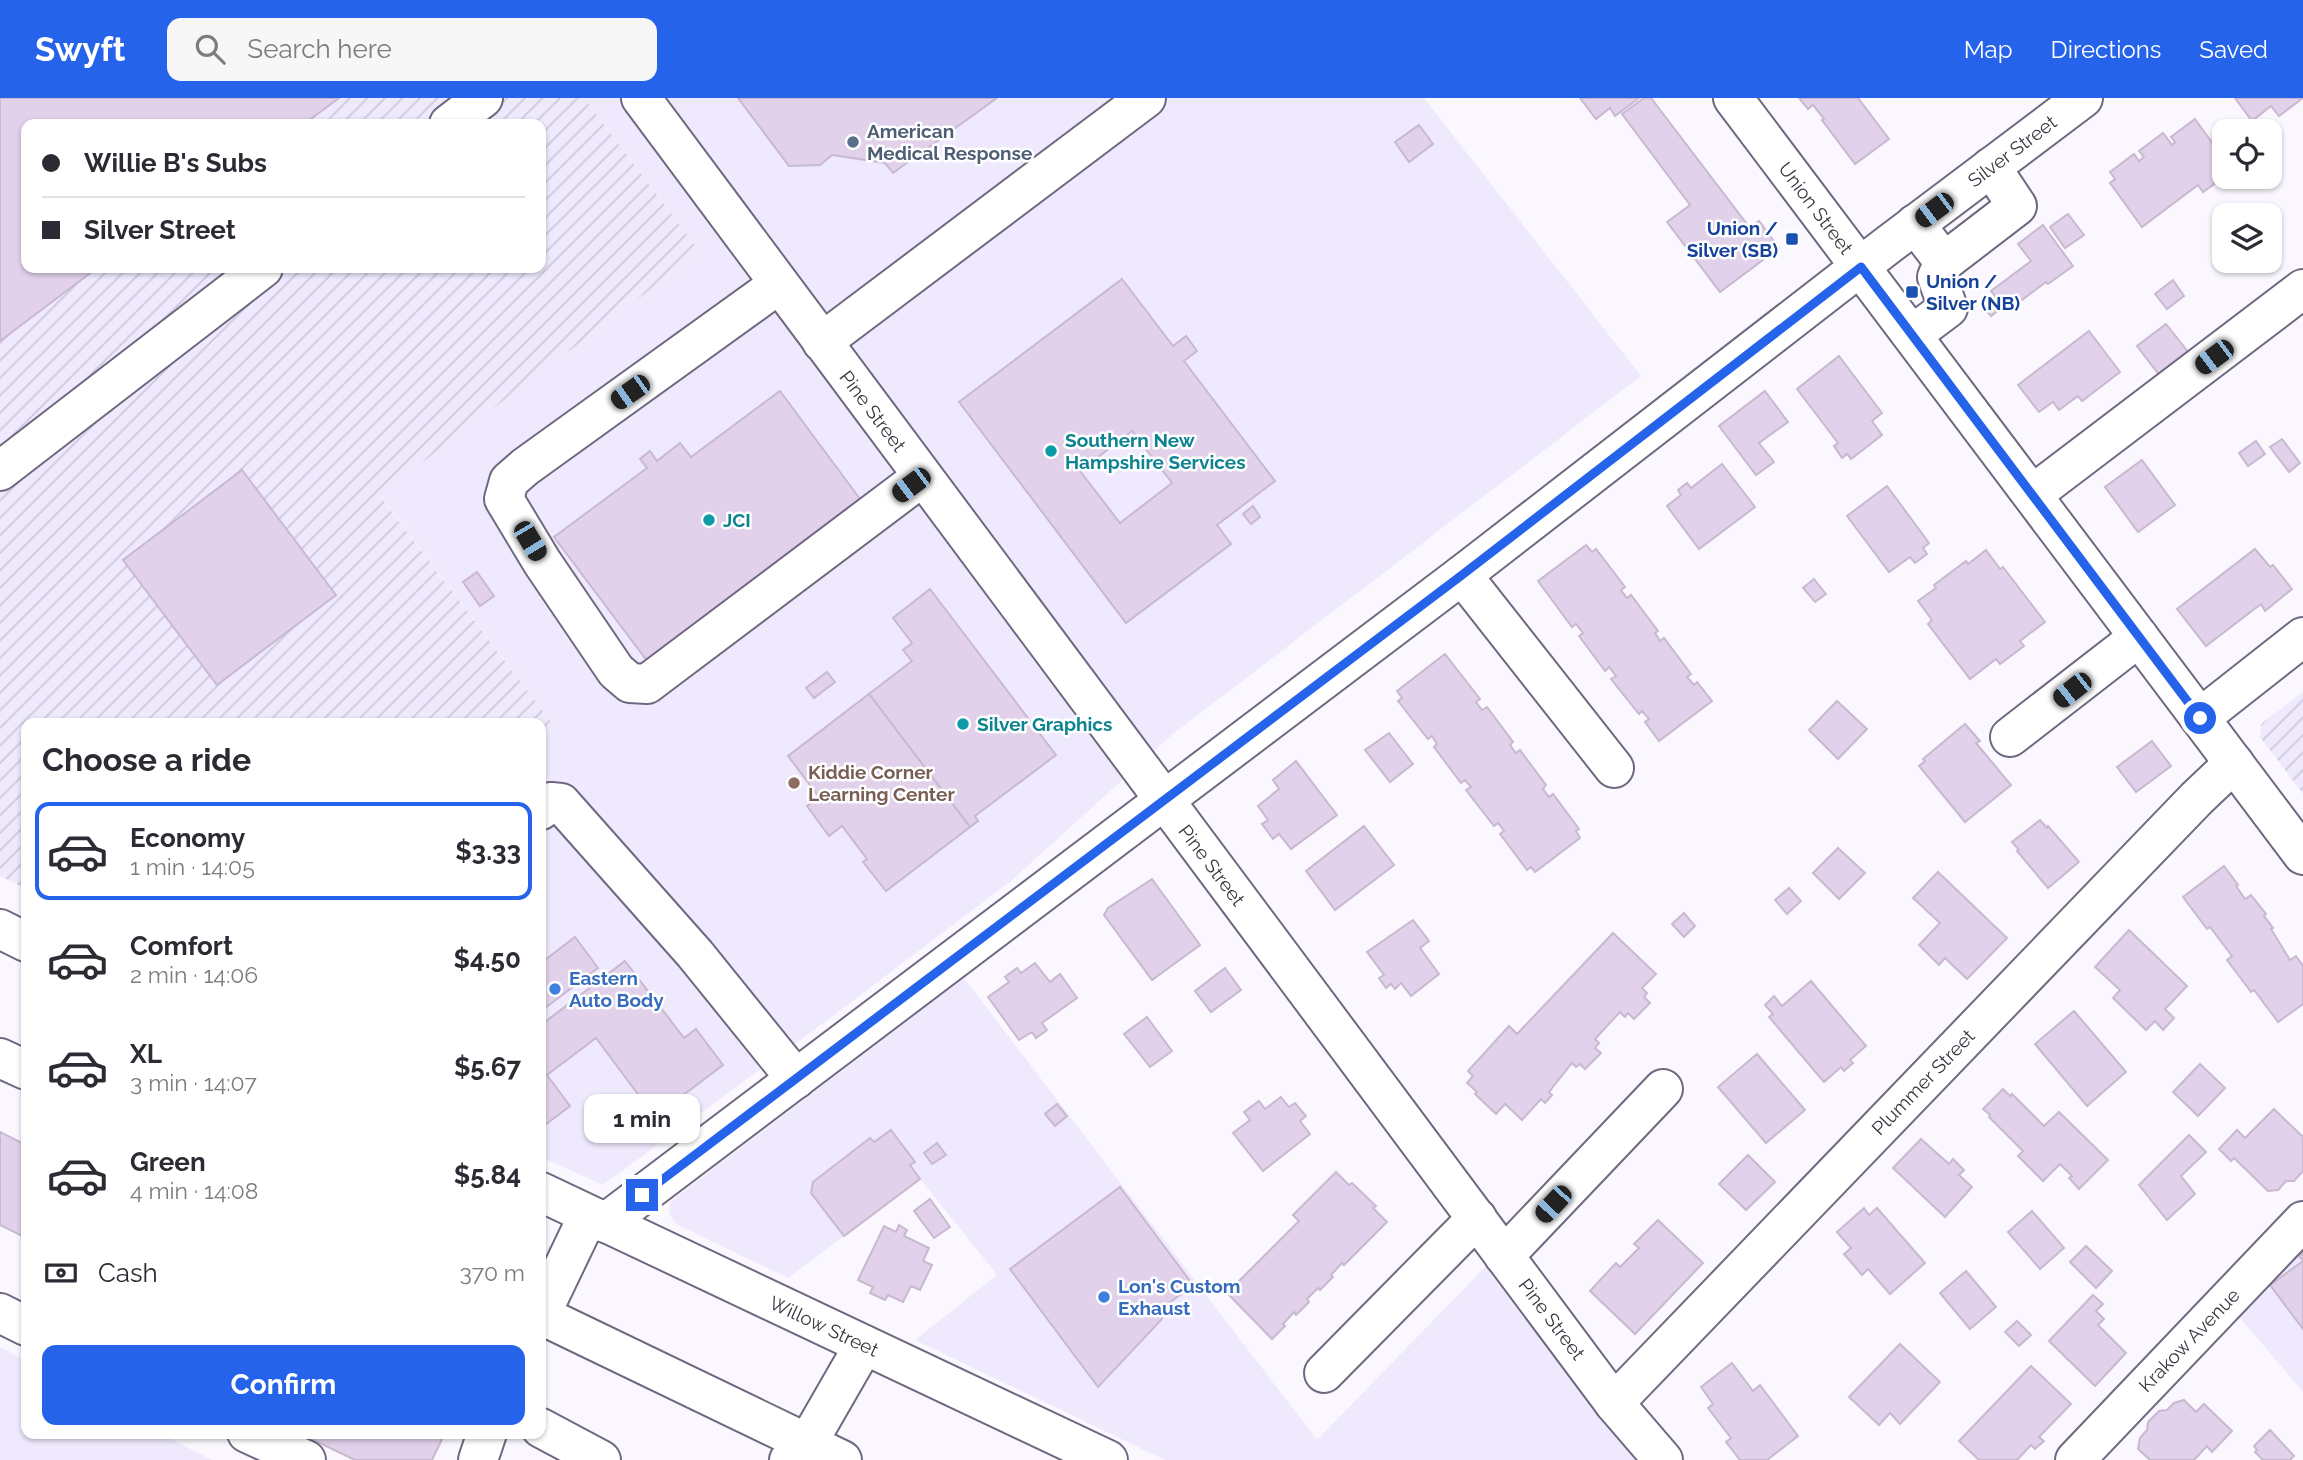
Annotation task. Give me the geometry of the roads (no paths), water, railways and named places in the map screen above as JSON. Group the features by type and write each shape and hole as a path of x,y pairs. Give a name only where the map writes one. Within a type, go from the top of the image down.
{"street":[{"path":"456,119 483,98"},
{"name":"Pine Street","path":"641,98 1504,1256 1615,1403 1663,1460"},
{"path":"822,342 1146,98"},
{"name":"Union Street","path":"1733,98 2303,855"},
{"name":"Silver Street","path":"597,1219 796,1079 1462,575 2082,98"},
{"path":"1912,335 1948,308 1937,277 1944,262 2017,206 1991,167"},
{"path":"1915,225 1944,262"},
{"path":"0,471 257,273"},
{"path":"779,284 524,467 509,481 504,499 542,562 616,671 630,683 646,684 922,477"},
{"path":"2033,494 2303,289"},
{"path":"1462,575 1614,768"},
{"path":"2200,718 2303,636"},
{"path":"2010,737 2139,637"},
{"name":"Plummer Street","path":"1615,1403 2197,798 2234,763"},
{"path":"546,806 551,802 561,803 695,954 796,1079"},
{"path":"0,929 21,940"},
{"path":"0,1058 21,1068"},
{"path":"1504,1256 1662,1088"},
{"name":"Willow Street","path":"546,1194 1108,1460"},
{"path":"1324,1373 1477,1218"},
{"path":"546,1306 597,1219"},
{"name":"Krakow Avenue","path":"2075,1460 2303,1221"},
{"path":"0,1313 21,1324"},
{"path":"546,1317 798,1452 842,1460"},
{"path":"798,1452 864,1345"},
{"path":"546,1431 601,1460"},
{"path":"260,1439 306,1460"},
{"path":"478,1460 486,1439"}],"place":[{"name":"American Medical Response","path":"853,142"},
{"name":"Union / Silver (SB)","path":"1792,239"},
{"name":"Union / Silver (NB)","path":"1912,292"},
{"name":"Southern New Hampshire Services","path":"1051,451"},
{"name":"JCI","path":"709,520"},
{"name":"Silver Graphics","path":"963,724"},
{"name":"Kiddie Corner Learning Center","path":"794,783"},
{"name":"Eastern Auto Body","path":"555,989"},
{"name":"Lon's Custom Exhaust","path":"1104,1297"}]}
